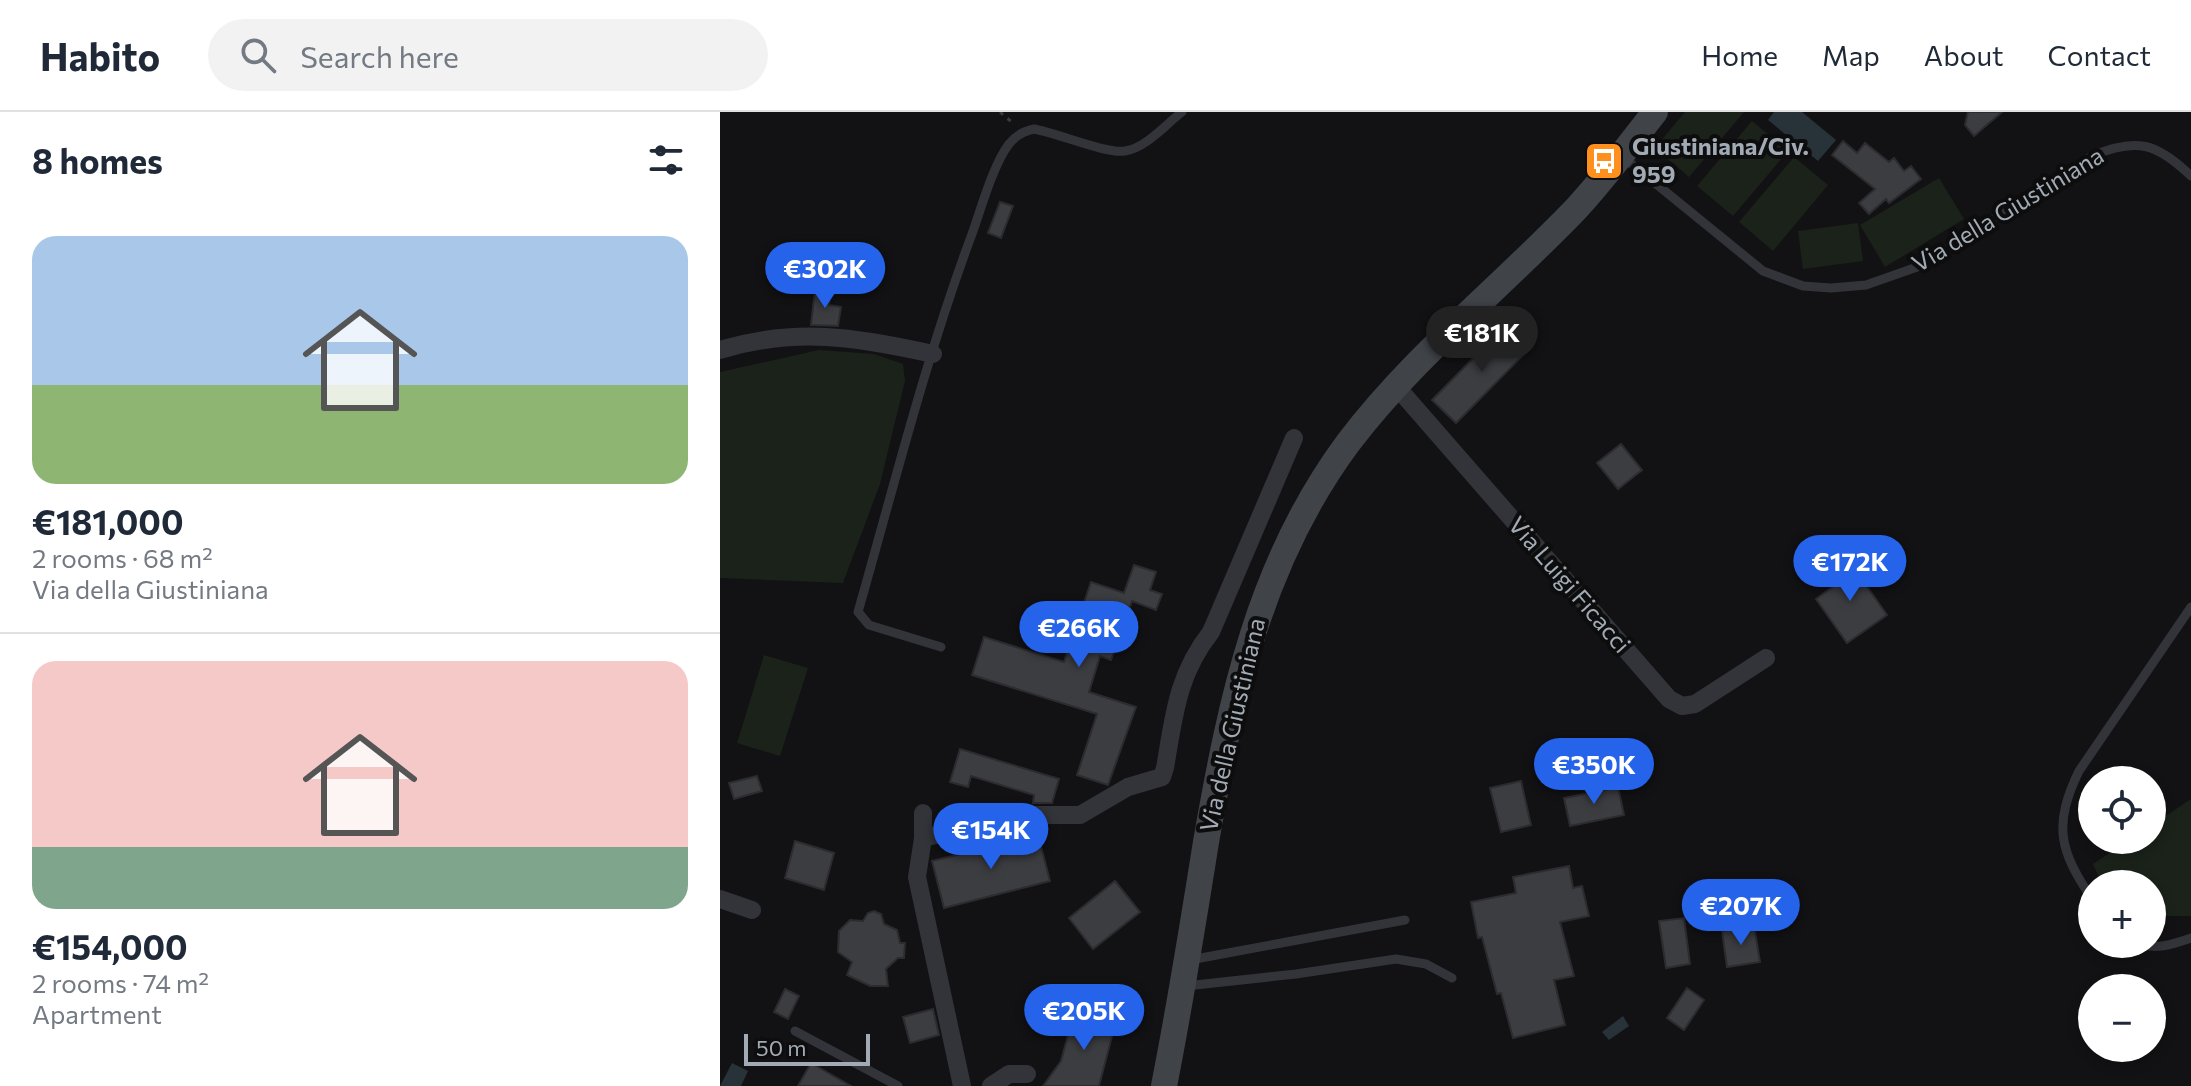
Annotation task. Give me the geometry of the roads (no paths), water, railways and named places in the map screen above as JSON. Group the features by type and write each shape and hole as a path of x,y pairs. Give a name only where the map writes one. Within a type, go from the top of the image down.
{"street":[{"name":"Via della Giustiniana","path":"1164,1086 1219,767 1242,664 1259,610 1287,544 1322,481 1350,441 1396,386 1576,208 1655,112"},
{"path":"720,350 768,338 809,335 867,340 933,354"},
{"name":"Via Luigi Ficacci","path":"1396,386 1669,699 1682,706 1695,704 1766,658"},
{"path":"923,838 1017,815 1080,815 1128,787 1162,777 1178,691 1194,654 1211,632 1294,438"},
{"path":"923,813 917,877 962,1086"},
{"path":"720,899 752,910"},
{"path":"991,1086 1009,1074 1027,1074"}],"lane":[{"path":"941,647 869,625 858,612 933,354 991,182 1009,144 1022,132 1034,129 1048,131 1112,150 1126,151 1141,145 1182,112"},
{"name":"Via della Giustiniana","path":"1621,155 1763,271 1803,286 1831,288 1866,285 1920,266 2092,156 2108,149 2127,144 2152,147 2171,157 2191,176"},
{"path":"2078,879 2072,870 2061,828 2067,800 2079,771 2191,607"},
{"path":"1185,974 1405,920"},
{"path":"2166,946 2191,938"},
{"path":"1185,974 1296,974 1396,959 1426,964 1452,978"},
{"path":"795,1031 898,1086"}],"place":[{"name":"Giustiniana/Civ. 959","path":"1604,161"}]}
